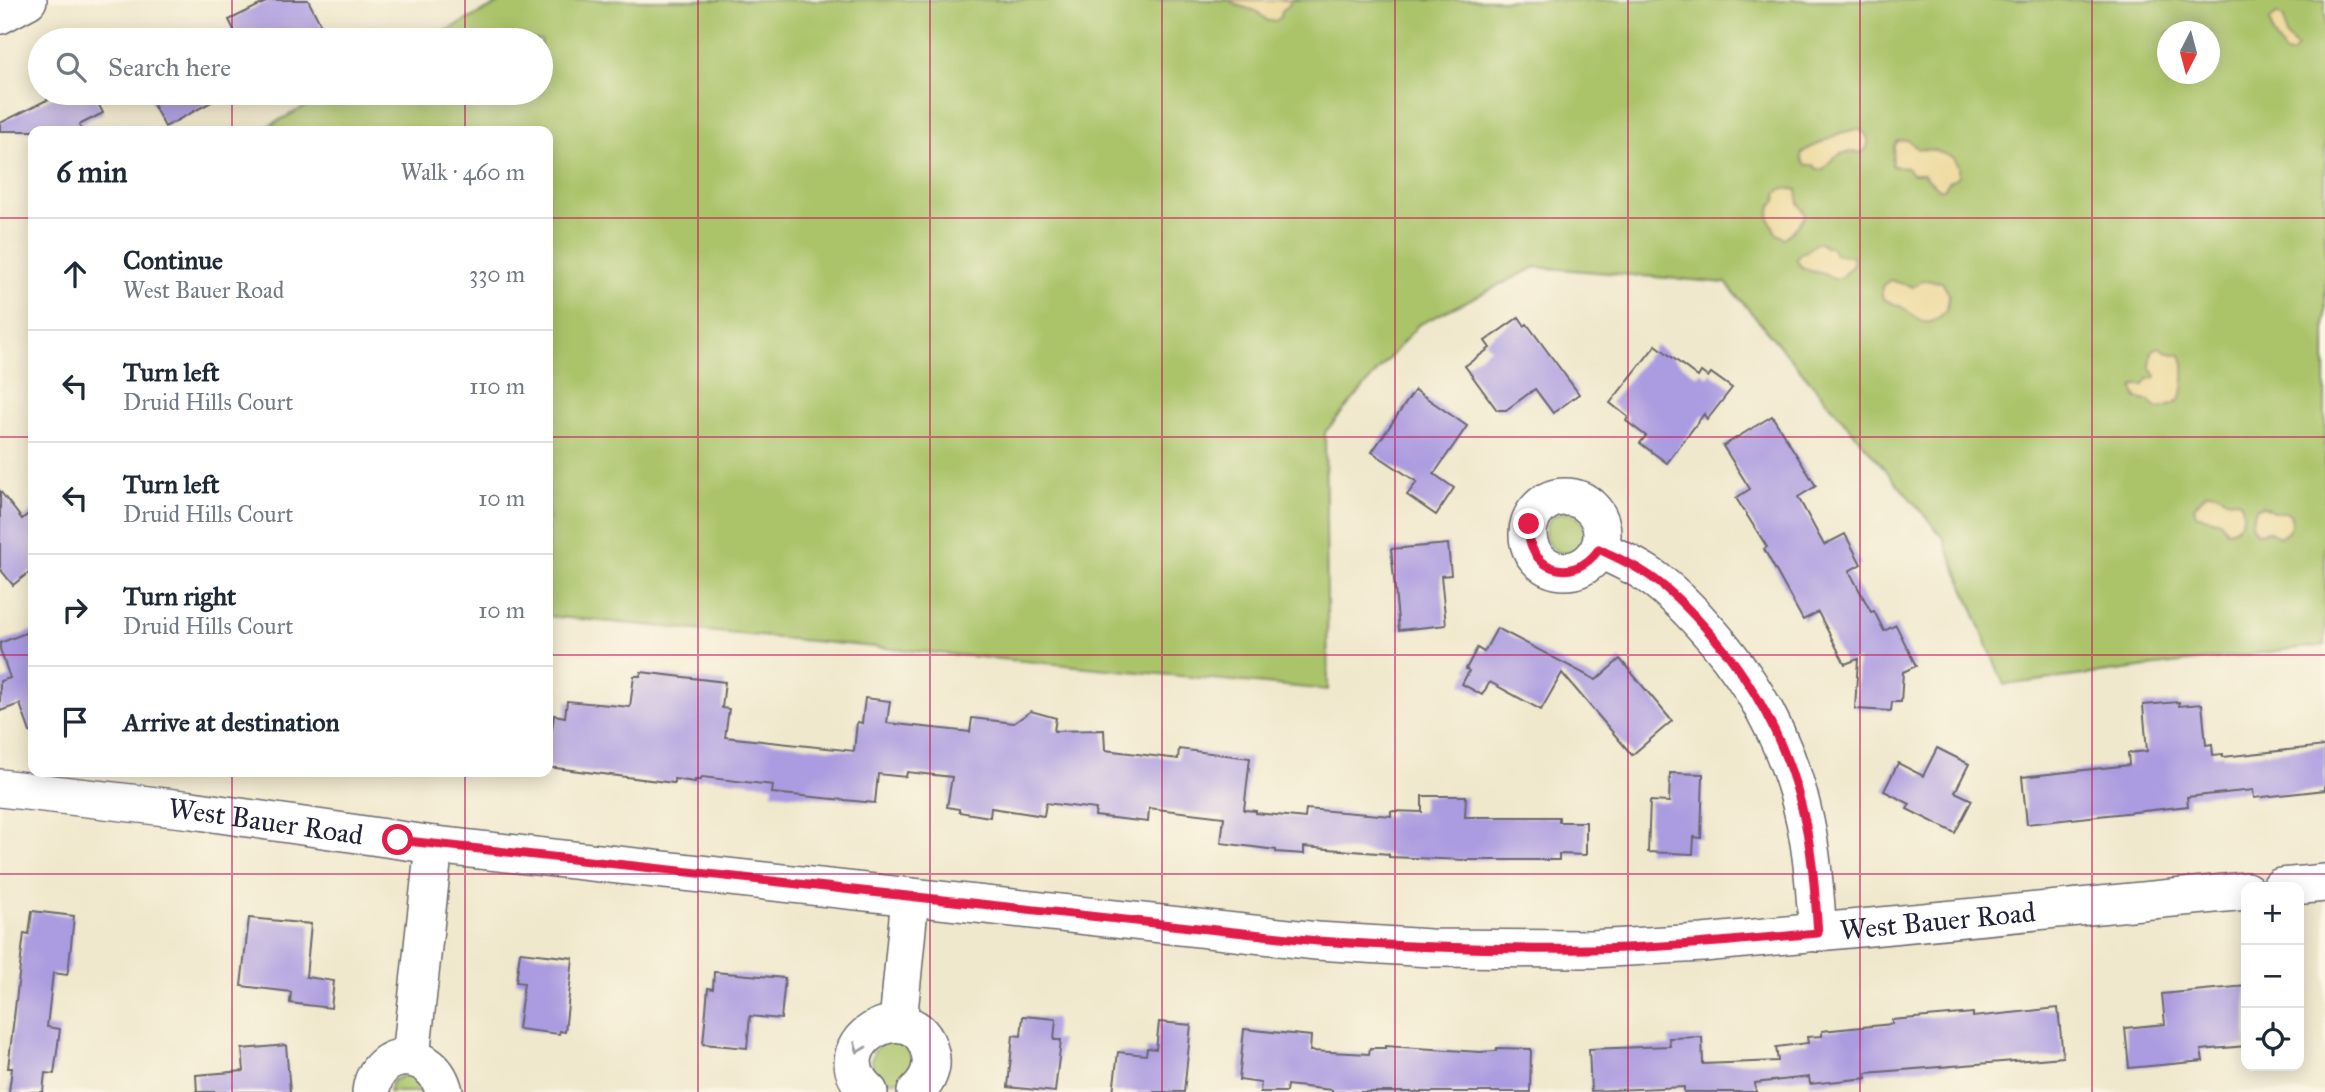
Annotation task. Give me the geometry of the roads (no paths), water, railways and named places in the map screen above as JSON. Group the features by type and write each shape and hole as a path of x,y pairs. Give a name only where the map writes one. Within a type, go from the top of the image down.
{"street":[{"path":"0,15 28,0"},
{"path":"1599,549 1648,575 1685,605 1724,648 1760,700 1774,726 1795,782 1805,822 1818,933"},
{"name":"West Bauer Road","path":"0,788 192,810 435,845 1317,941 1430,948 1591,949 1703,943 2241,891"},
{"path":"411,1057 435,845"},
{"path":"2304,885 2325,883"},
{"path":"898,1023 910,897"},
{"path":"869,1092 857,1076 854,1065 859,1043 876,1027 898,1023 917,1032 929,1049 931,1069 927,1079 916,1092"},
{"path":"371,1092 378,1073 387,1063 411,1057 424,1061 434,1069 441,1079 444,1092"}]}
